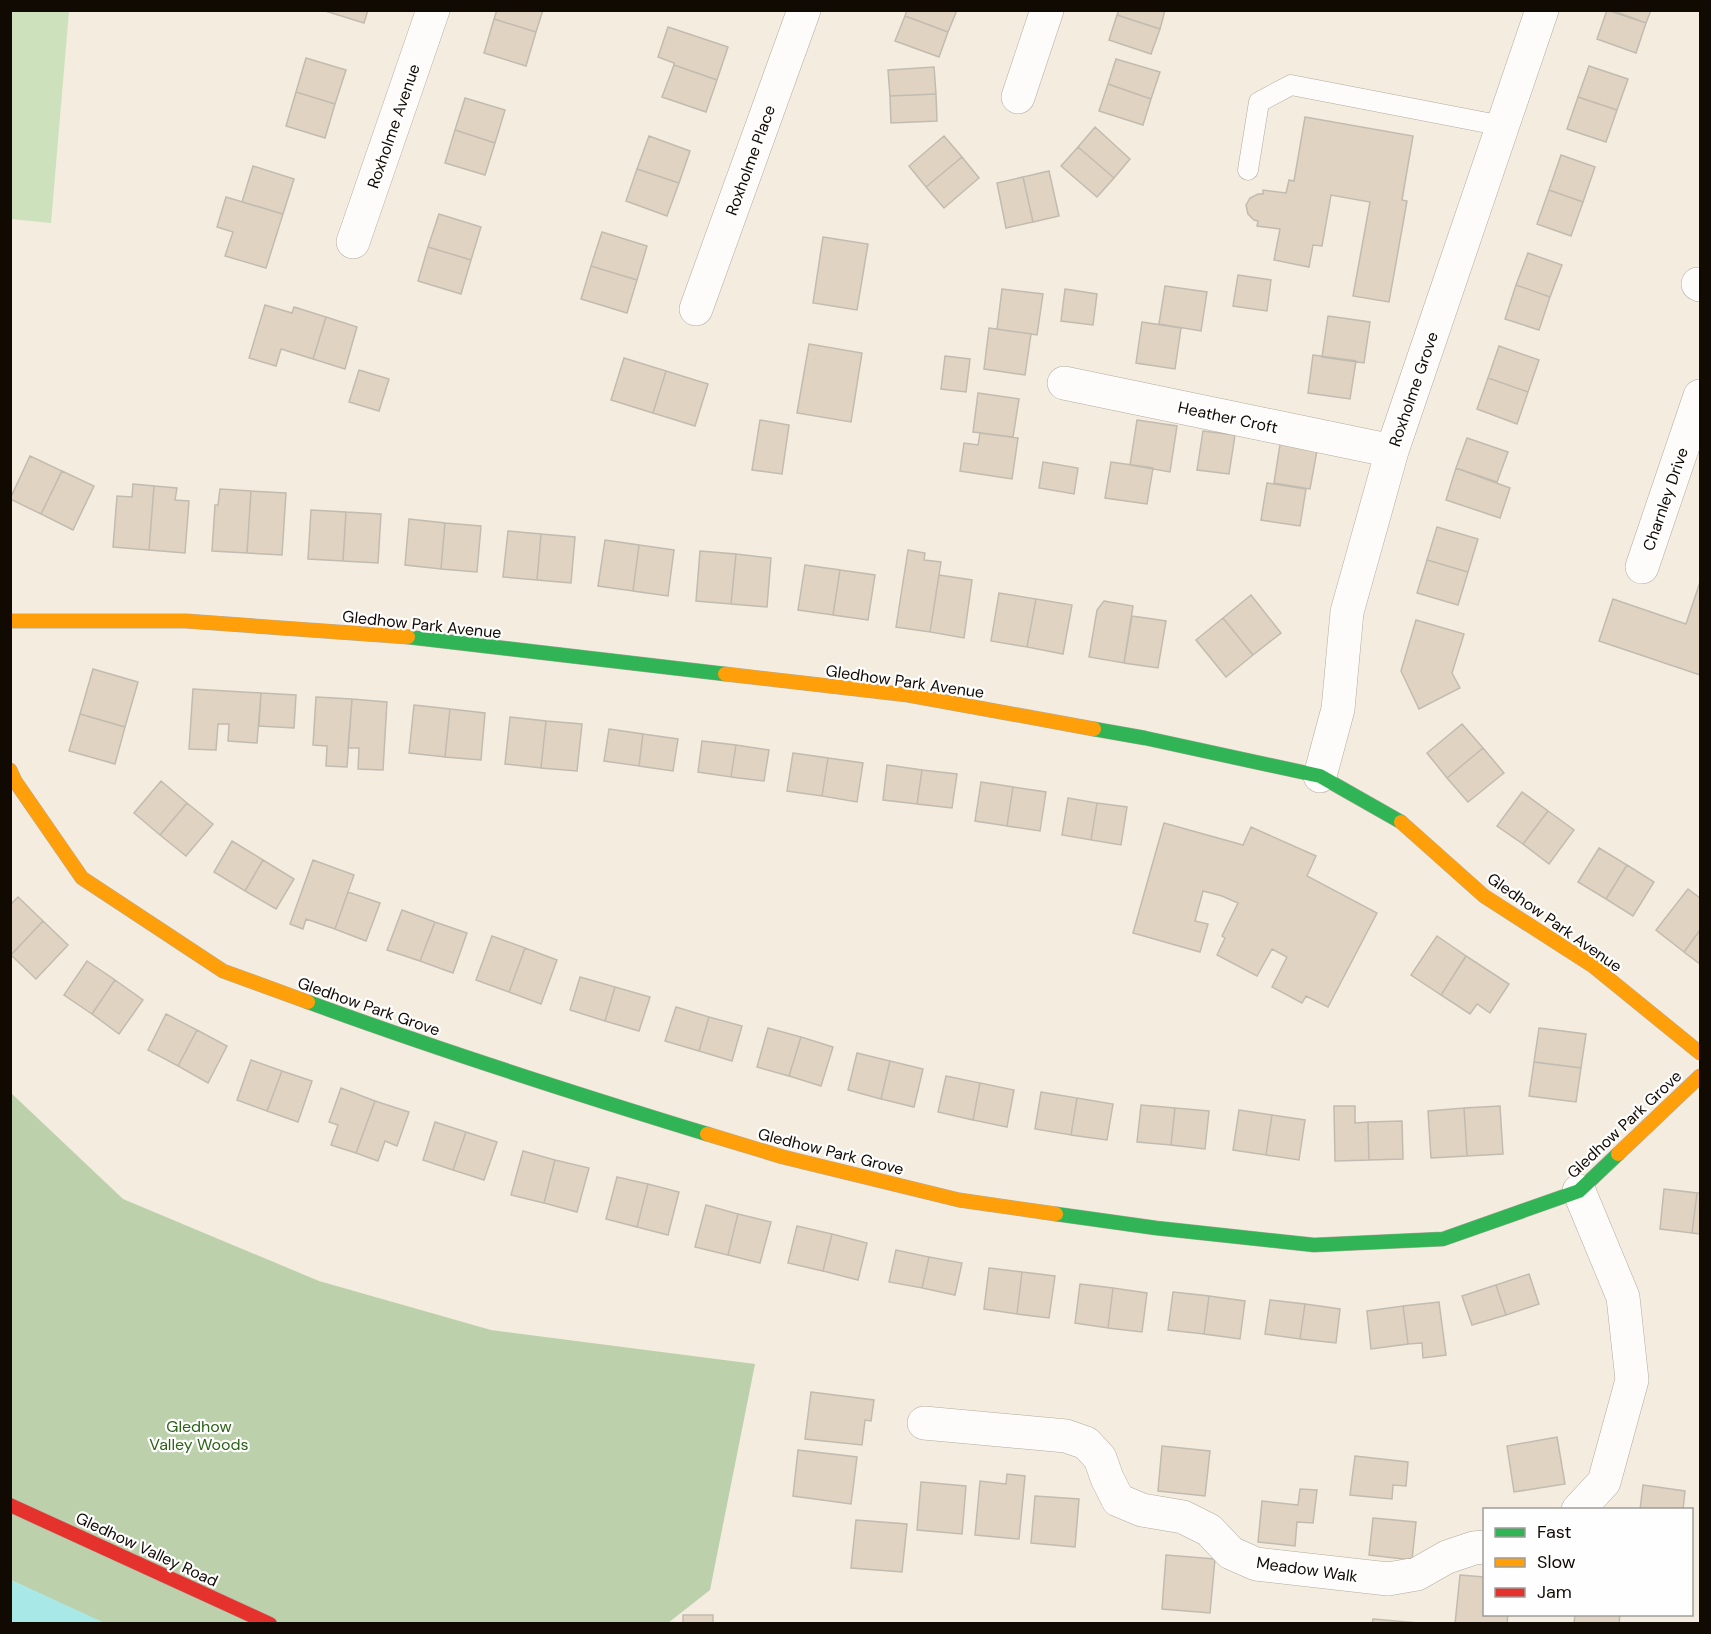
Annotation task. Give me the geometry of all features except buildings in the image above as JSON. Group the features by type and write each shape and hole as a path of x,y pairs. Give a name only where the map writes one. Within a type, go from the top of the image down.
{"street":[{"name":"Roxholme Avenue","path":"353,242 433,10"},
{"name":"Roxholme Place","path":"696,309 804,10"},
{"path":"1018,98 1047,10"},
{"name":"Roxholme Grove","path":"1320,776 1338,709 1347,612 1392,451 1542,10"},
{"name":"Heather Croft","path":"1064,382 1392,451"},
{"name":"Charnley Drive","path":"1642,567 1701,396"},
{"name":"Gledhow Park Avenue","path":"10,621 186,621 405,637 908,695 1144,738 1320,776 1400,821 1484,896 1593,966 1701,1053"},
{"name":"Gledhow Park Grove","path":"10,770 15,781 82,878 223,971 398,1035 584,1096 783,1157 959,1200 1156,1228 1314,1245 1443,1239 1579,1191 1701,1076"},
{"path":"1579,1191 1623,1297 1632,1380 1604,1482 1579,1508"},
{"name":"Meadow Walk","path":"924,1423 1066,1436 1086,1443 1100,1458 1118,1500 1142,1510 1182,1517 1209,1530 1231,1553 1256,1564 1388,1579 1417,1575 1447,1557 1483,1547"},
{"name":"Gledhow Valley Road","path":"10,1505 270,1623"}],"lane":[{"path":"1248,170 1259,102 1291,85 1503,126"}],"green space":[{"path":"10,11 69,11 51,223 11,219"},
{"name":"Gledhow Valley Woods","path":"10,1092 123,1199 319,1281 491,1330 755,1364 710,1590 668,1623 105,1624 11,1580"}],"water":[{"path":"11,1580 105,1623 11,1623"}],"traffic: fast":[{"path":"408,637 725,674"},
{"path":"1094,729 1320,776 1401,822"},
{"path":"308,1002 506,1071 707,1134"},
{"path":"1056,1214 1156,1228 1314,1245 1443,1239 1579,1191 1618,1154"}],"traffic: slow":[{"path":"10,621 186,621 408,637"},
{"path":"725,674 908,695 1094,729"},
{"path":"10,770 15,781 82,878 223,971 308,1002"},
{"path":"1401,822 1484,896 1593,966 1700,1053"},
{"path":"1618,1154 1700,1076"},
{"path":"707,1134 783,1157 959,1200 1056,1214"}],"traffic: jam":[{"path":"10,1505 270,1624"}]}
